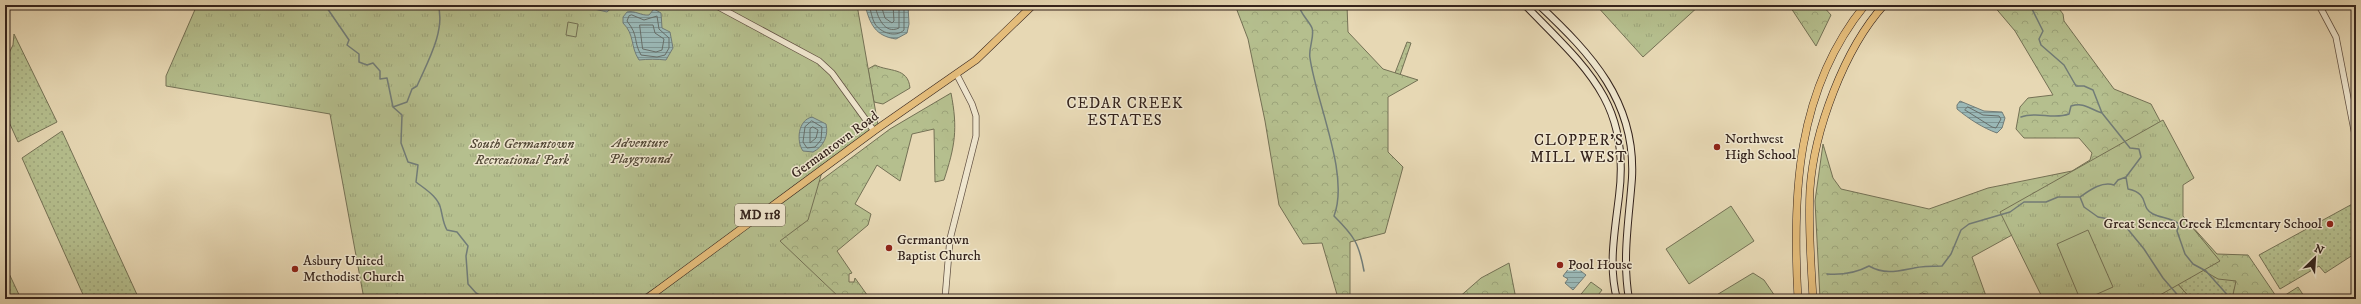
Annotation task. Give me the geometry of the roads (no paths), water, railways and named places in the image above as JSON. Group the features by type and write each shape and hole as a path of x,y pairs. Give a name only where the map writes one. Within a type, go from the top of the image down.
{"main road":[{"name":"Germantown Road","path":"646,299 874,131 957,75 995,43 1033,5"},
{"path":"1524,5 1581,63 1610,105 1621,151 1622,177 1613,250 1613,278 1617,299"},
{"path":"1538,5 1602,72 1616,95 1629,130 1632,151 1632,177 1625,250 1625,278 1629,299"},
{"path":"1798,299 1795,253 1797,180 1801,150 1810,113 1825,74 1842,37 1865,5"},
{"path":"1813,299 1810,188 1814,160 1830,101 1855,47 1884,5"}],"street":[{"path":"715,5 819,61 832,73 874,131"},
{"path":"2319,5 2336,37 2356,140"},
{"path":"945,299 950,239 976,136 976,116 972,104 957,75"}],"water":[{"path":"615,5 607,12 594,9 590,6"},
{"path":"865,5 908,5 909,24 907,33 896,39 878,32 871,23"},
{"path":"654,9 661,13 662,28 670,32 673,48 666,60 639,60 634,50 631,36 627,27 623,23 623,17 627,12 649,15"},
{"path":"1960,101 1984,111 2002,112 2005,118 2002,128 1997,133 1971,120 1957,109 1957,105"},
{"path":"812,117 826,124 826,137 817,150 813,152 803,151 799,142 801,126 807,119"},
{"path":"1570,267 1574,271 1577,268 1586,275 1573,290 1565,283 1568,279 1563,276"}],"waterway":[{"path":"325,5 349,40 347,45 359,54 359,62 367,65 373,63 380,71 380,79 387,78 393,107 402,115 401,143 408,162 418,165 416,182 438,201 447,230 457,232 468,246 466,256 468,284 476,293 487,299"},
{"path":"393,107 407,102 412,89 417,86 426,67 438,36 440,25 438,5"},
{"path":"1299,5 1299,8 1313,31 1310,51 1313,76 1335,160 1338,180 1338,199 1334,216 1355,240 1364,271"},
{"path":"2030,5 2043,31 2039,39 2041,45 2064,65 2076,86 2084,86 2093,90 2102,113 2130,148 2139,149 2141,157 2126,177 2128,189 2140,194 2146,208 2153,214 2173,220 2179,224 2177,231 2185,254 2193,264 2206,271 2231,299"},
{"path":"5,34 8,25"},
{"path":"2021,117 2027,115 2063,116 2069,114 2071,106 2076,105 2084,105 2102,113"},
{"path":"2080,197 2096,187 2105,184 2114,185 2118,180 2126,177"},
{"path":"1827,274 1848,273 1869,266 1881,271 1892,272 1921,267 1942,266 1951,254 1961,230 1969,224 2010,212 2024,202 2046,202 2058,197 2080,197 2084,207 2098,217 2109,219 2126,227 2144,249 2163,278 2181,299"}],"place":[{"name":"Northwest High School","path":"1717,147"},
{"name":"Great Seneca Creek Elementary School","path":"2330,224"},
{"name":"Germantown Baptist Church","path":"889,248"},
{"name":"Pool House","path":"1560,265"},
{"name":"Asbury United Methodist Church","path":"295,269"}],"district":[{"name":"CEDAR CREEK ESTATES","path":"1125,112"},
{"name":"CLOPPER'S MILL WEST","path":"1579,148"}],"park label":[{"name":"South Germantown Recreational Park","path":"522,152"},
{"name":"Adventure Playground","path":"640,152"}]}
